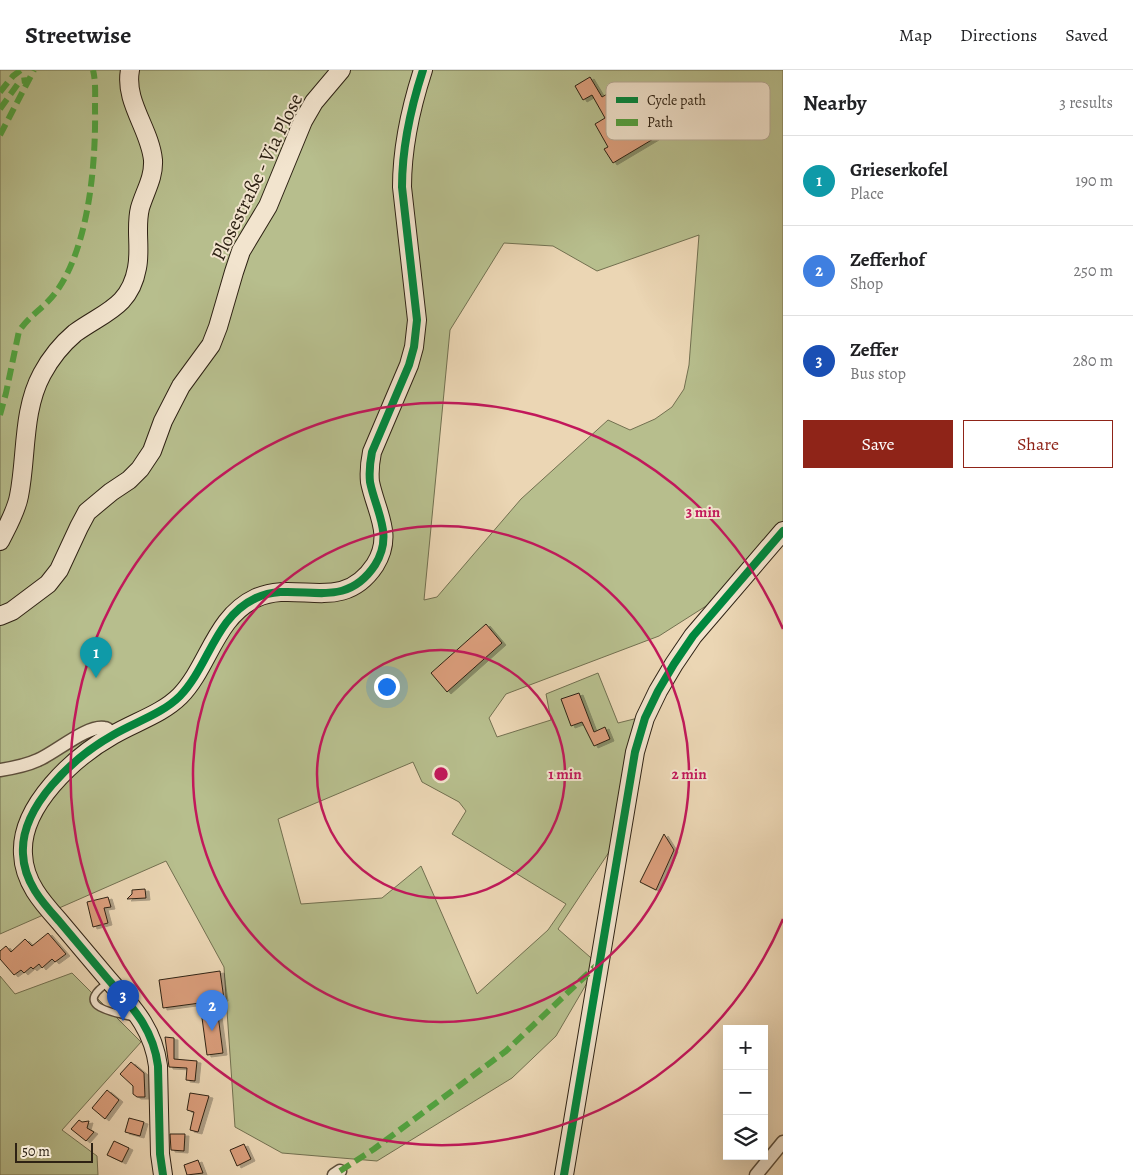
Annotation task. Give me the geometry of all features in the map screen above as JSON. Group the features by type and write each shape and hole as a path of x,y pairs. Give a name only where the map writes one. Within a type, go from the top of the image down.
{"street":[{"path":"0,541 11,520 18,499 32,400 41,375 54,356 73,335 113,308 125,298 133,285 138,266 137,226 141,206 152,176 153,161 145,129 131,95 129,86 130,70"},
{"name":"Plosestraße - Via Plose","path":"0,616 12,611 48,584 59,570 87,512 129,480 140,469 152,451 163,421 181,386 210,345 218,327 241,251 268,206 303,121 314,102 341,70"},
{"path":"163,1175 160,1154 160,1103 156,1052 152,1038 137,1014 36,893 24,867 23,841 31,816 51,788 70,768 94,747 112,735 159,712 178,698 194,678 225,623 235,611 256,598 275,592 333,593 350,588 363,579 374,567 381,554 384,535 382,520 370,480 370,466 372,452 409,366 414,347 417,320 402,187 402,166 416,91 423,70"},
{"path":"564,1175 633,762 645,718 658,691 693,636 783,531"},
{"path":"0,770 16,768 40,760 87,731 105,728 109,729 112,735"},
{"path":"756,1175 783,1142"}],"lane":[{"path":"110,981 96,992 94,998 96,1005 101,1009 118,1014 132,1017 137,1014"}],"green space":[{"path":"0,70 783,70 783,531 739,585 659,636 506,694 489,718 497,737 551,720 546,694 598,673 618,723 638,718 629,822 558,929 598,964 556,1036 512,1078 377,1161 282,1153 235,1127 224,967 166,861 0,934","holes":["699,235 689,365 684,389 672,407 655,419 630,430 608,420 521,499 437,597 424,600 450,330 504,243 553,246 597,271","413,762 422,782 459,802 466,811 452,834 566,904 548,930 477,994 421,866 382,898 301,904 278,819"]},
{"path":"72,973 141,1042 62,1130 97,1156 98,1175 0,1175 0,976 15,994"}],"building":[{"path":"590,77 602,97 606,95 606,140 652,140 613,163 604,149 608,147 595,124 605,118 592,95 583,100 575,86"},
{"path":"486,624 502,643 447,692 431,673"},
{"path":"579,693 594,732 605,727 610,739 594,746 582,722 571,726 561,699"},
{"path":"664,834 674,850 656,890 640,882"},
{"path":"145,889 146,898 127,899 132,894 132,890"},
{"path":"108,897 111,907 104,908 108,923 93,927 87,902"},
{"path":"48,933 66,954 55,962 52,959 42,968 39,964 33,969 31,967 24,973 21,970 14,975 0,959 0,951 6,946 11,952 25,939 32,946"},
{"path":"220,971 224,999 216,1000 223,1053 207,1055 200,1003 163,1008 159,980"},
{"path":"165,1037 174,1038 174,1059 197,1061 195,1081 186,1080 187,1068 169,1067"},
{"path":"131,1062 144,1073 145,1097 137,1097 133,1094 133,1086 120,1074"},
{"path":"107,1090 119,1100 105,1119 92,1108"},
{"path":"190,1093 209,1096 198,1132 190,1130 194,1112 187,1110"},
{"path":"129,1118 144,1122 140,1136 125,1132"},
{"path":"79,1120 82,1122 89,1121 87,1128 94,1132 86,1141 71,1129"},
{"path":"170,1134 185,1134 184,1151 171,1150"},
{"path":"114,1141 129,1148 122,1162 107,1155"},
{"path":"244,1144 251,1159 237,1166 230,1150"},
{"path":"198,1160 203,1173 187,1175 184,1165"}],"marked path":[{"path":"0,92 13,76 21,70"},
{"path":"0,135 34,70"},
{"path":"0,415 19,331 56,292 67,273 83,229 92,179 94,154 95,79 93,70"},
{"path":"0,109 20,81 28,80"},
{"path":"340,1171 374,1149 506,1051 598,964"}],"cycle path":[{"path":"163,1175 160,1154 158,1066 151,1040 140,1018 35,891 24,864 24,836 30,818 40,801 52,785 82,756 121,730 157,713 180,696 190,684 222,629 242,606 256,598 272,593 318,593 348,589 362,580 375,565 383,544 383,533 370,482 371,456 409,365 414,347 417,320 402,187 402,172 408,128 423,70"},
{"path":"564,1175 635,752 645,718 658,691 693,636 783,531"}],"place":[{"name":"Grieserkofel","path":"96,678"},
{"name":"Zeffer","path":"123,1021"},
{"name":"Zefferhof","path":"212,1031"}]}
